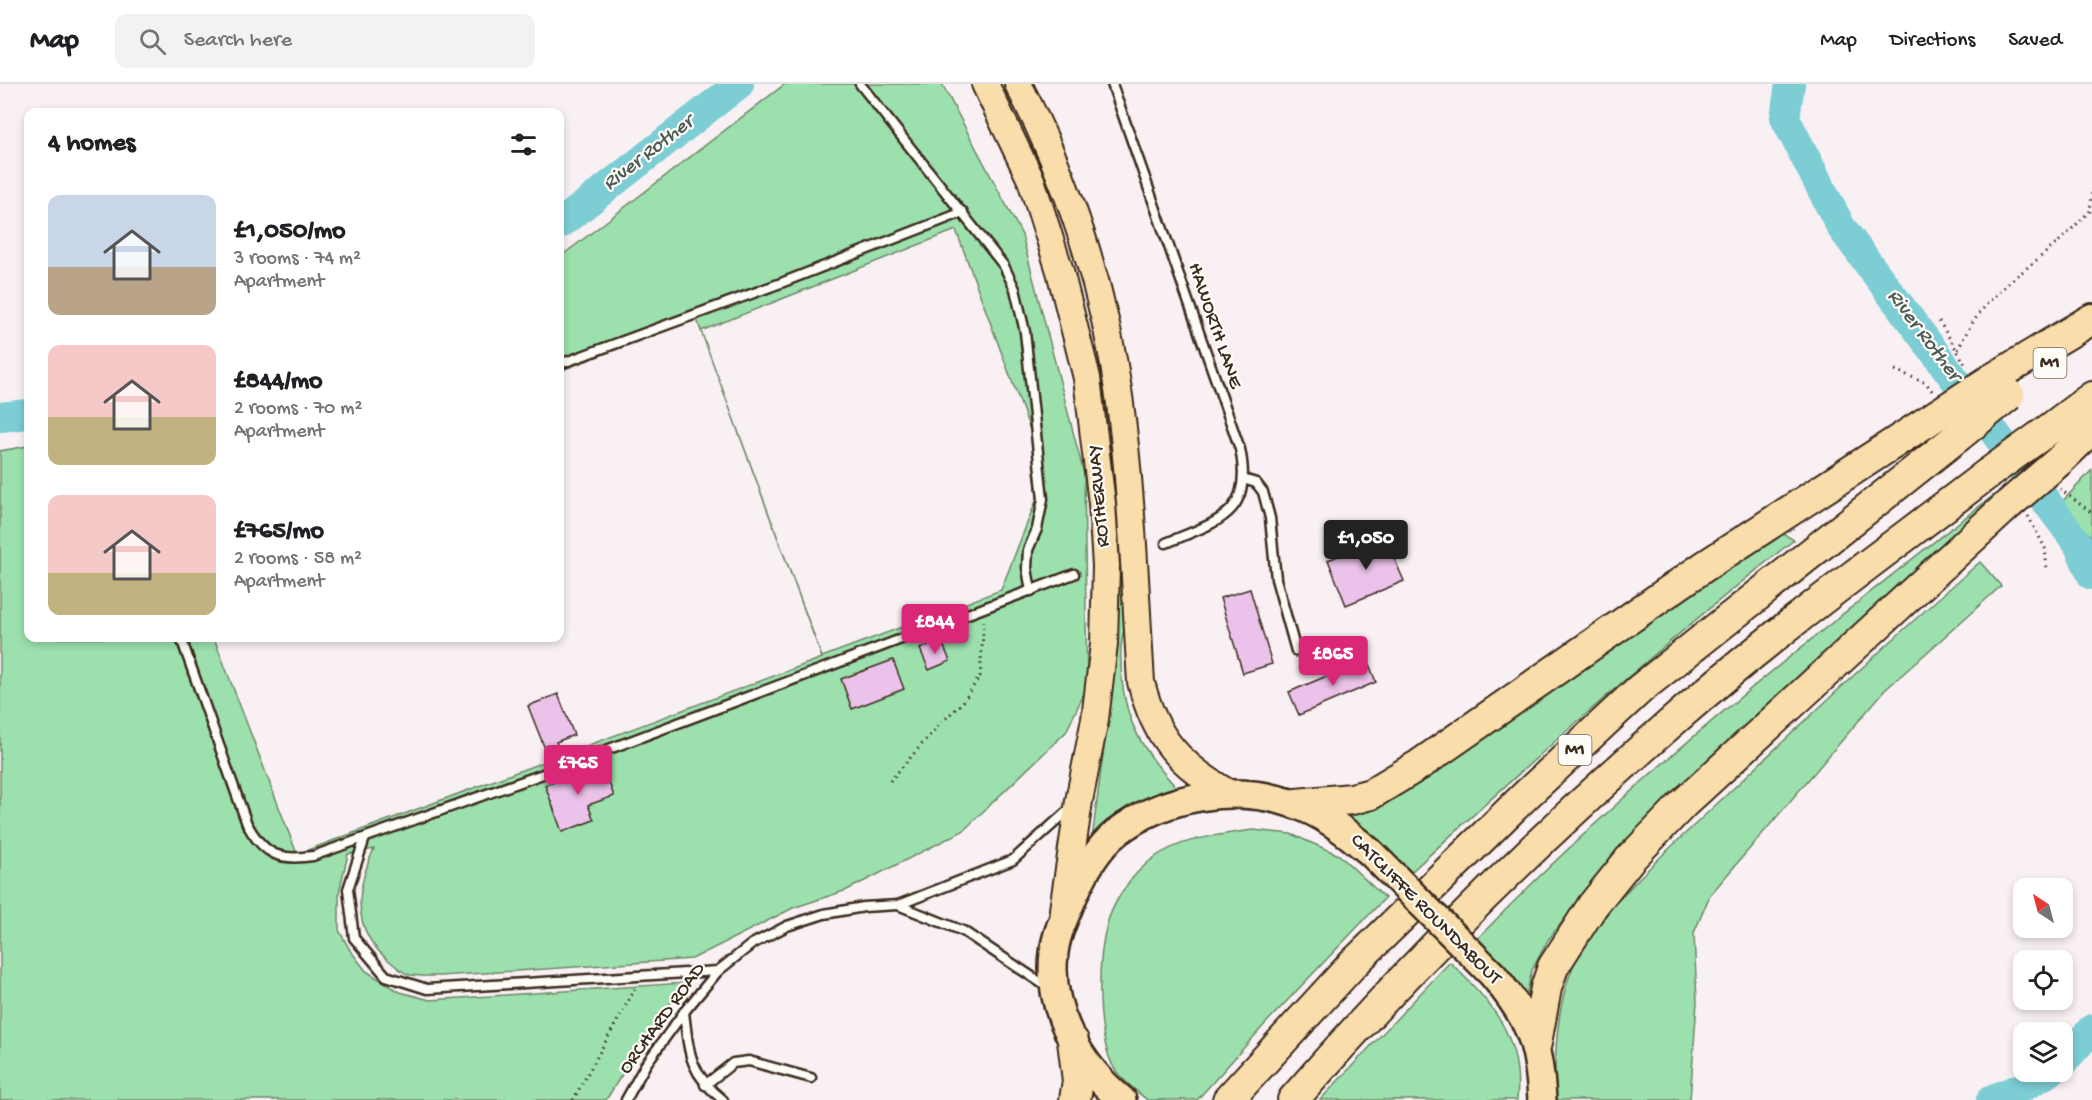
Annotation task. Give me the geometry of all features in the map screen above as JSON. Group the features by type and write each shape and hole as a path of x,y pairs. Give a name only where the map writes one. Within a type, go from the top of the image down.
{"highway":[{"path":"2000,387 2092,319"},
{"name":"M1","path":"1228,1100 1352,965 1527,794 1640,689 1946,426 2000,387 2092,331"},
{"name":"M1","path":"1293,1100 1352,1032 1460,920 1679,716 1807,611 2092,397"},
{"path":"1296,804 1352,799 1371,794 1419,765 1705,566 1946,426"},
{"path":"1536,1043 1546,988 1553,967 1593,905 1630,859 1683,804 2092,429"},
{"name":"CATCLIFFE ROUNDABOUT","path":"1122,1100 1085,1061 1062,1019 1055,992 1054,953 1062,924 1089,864 1115,834 1150,811 1162,806 1203,796 1230,794 1279,799 1296,804 1338,825 1370,852 1493,975 1512,998 1536,1043 1542,1100"},
{"path":"1073,1041 1078,1081 1076,1100"}],"main road":[{"name":"ROTHERWAY","path":"985,84 1031,180 1060,271 1087,378 1102,504 1106,577 1104,644 1095,719 1079,801 1062,924"},
{"name":"ROTHERWAY","path":"1018,84 1060,178 1088,257 1108,337 1121,417 1141,682 1146,701 1158,732 1171,749 1203,778 1230,794"}],"lane":[{"path":"860,84 1004,266 1015,289 1025,332 1043,499 1037,529 1028,550 1027,568 1031,591"},
{"name":"HAWORTH LANE","path":"1112,84 1240,449 1243,479 1240,496 1232,511 1203,528 1166,543"},
{"path":"564,363 781,283 963,212"},
{"path":"1243,479 1256,483 1263,492 1270,518 1276,579 1296,651"},
{"path":"182,642 247,824 256,840 274,855 291,859 313,856 540,775 1074,574"},
{"name":"ORCHARD ROAD","path":"626,1100 646,1064 684,1012 718,971 753,944 787,926 824,914 864,907 898,905 1013,860 1079,801"},
{"path":"365,838 348,889 354,939 386,976 427,989 718,971"},
{"name":"ORCHARD ROAD","path":"898,905 970,934 1055,992"},
{"path":"684,1012 694,1071 705,1085 723,1100"},
{"path":"705,1085 734,1063 749,1061 811,1078"}],"path":[{"path":"1958,350 1964,335 1994,293 2058,243 2090,211 2092,192"},
{"path":"891,781 938,726 963,702 980,676 984,609"},
{"path":"573,1100 643,975"}],"green space":[{"path":"785,84 942,84 1022,235 1084,474 1087,687 1066,732 963,831 847,890 793,908 692,959 440,976 407,974 379,951 363,925 360,910 363,880 374,849 348,854 339,892 339,930 350,950 366,971 400,992 430,1000 685,983 639,1047 606,1100 0,1100 0,451 24,447 24,642 216,642 297,854 822,658 701,331 697,319 564,369 564,254","holes":["956,230 1032,435 1037,498 1001,590 822,657 701,331"]},
{"path":"2092,470 2092,537 2059,505"},
{"path":"1995,494 2001,500 1719,749 1609,863 1548,940 1532,970 1525,1001 1499,973 1505,967 1478,938 1600,819 1664,762 1794,653"},
{"path":"1119,521 1129,589 1129,605 1121,648 1123,691 1127,709 1152,759 1180,791 1091,847 1113,677"},
{"path":"1782,533 1794,540 1600,702 1411,872 1381,845 1331,811 1566,677"},
{"path":"1980,562 2001,586 1885,690 1710,895 1694,933 1697,1002 1690,1100 1554,1100 1556,1044 1561,1006 1571,971 1592,933 1644,873 1881,650"},
{"path":"1253,830 1291,834 1339,855 1385,898 1266,1023 1197,1100 1147,1100 1114,1068 1104,1037 1100,977 1101,957 1110,916 1126,886 1137,873 1167,850 1194,840"},
{"path":"1450,962 1491,1007 1510,1039 1518,1077 1517,1100 1320,1100"}],"building":[{"path":"1385,537 1404,581 1346,605 1328,560"},
{"path":"1250,589 1272,664 1243,673 1220,598"},
{"path":"941,640 950,661 929,670 920,649"},
{"path":"1367,659 1376,682 1299,715 1289,692"},
{"path":"893,660 904,689 852,709 841,679"},
{"path":"558,694 574,735 556,742 563,760 551,764 528,706"},
{"path":"602,764 614,796 588,805 594,820 562,832 545,785 557,781 555,776 567,771 569,776"}],"waterway":[{"name":"River Rother","path":"564,221 739,84"},
{"name":"River Rother","path":"1790,84 1785,118 1841,227 2078,544 2092,575"},
{"name":"River Rother","path":"0,417 24,414"},
{"name":"River Rother","path":"2073,1051 2092,1029"},
{"name":"River Rother","path":"1991,1100 2032,1082"}]}
